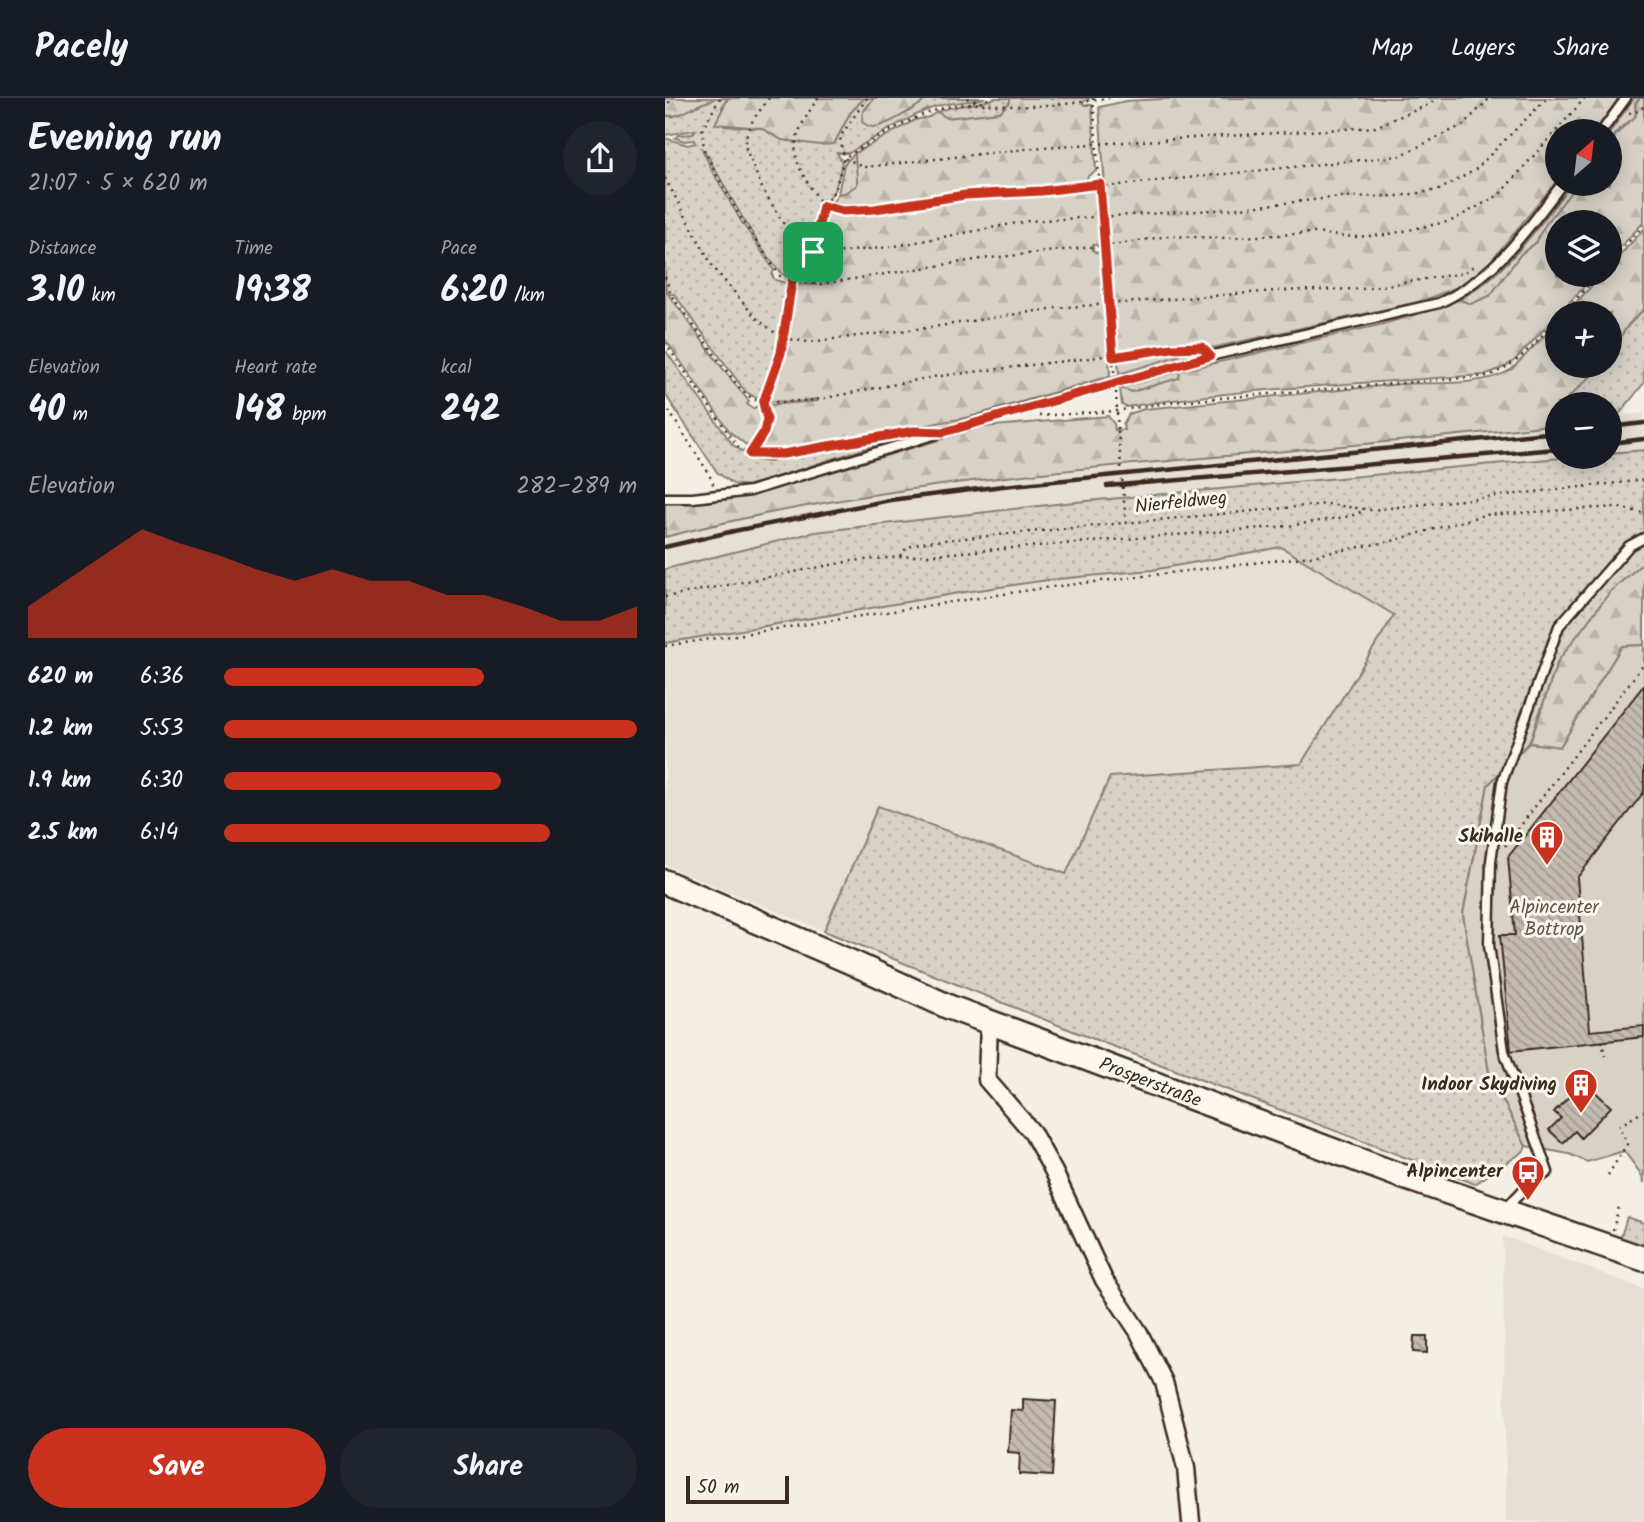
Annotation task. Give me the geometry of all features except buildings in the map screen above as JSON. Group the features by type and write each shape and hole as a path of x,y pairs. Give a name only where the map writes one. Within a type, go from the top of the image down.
{"main road":[{"name":"Prosperstraße","path":"665,882 949,1007 1302,1140 1644,1259"}],"street":[{"path":"989,1022 987,1080 1032,1132 1054,1172 1104,1280 1138,1331 1164,1382 1186,1468 1191,1522"}],"lane":[{"path":"1611,119 1626,98"},
{"path":"665,498 717,496 750,491 982,420 1210,356 1439,303 1470,287 1501,259 1552,196"},
{"path":"1503,1212 1527,1186 1548,1172 1504,1051 1489,944 1491,862 1502,782 1559,626 1629,546 1644,538"}],"path":[{"path":"665,109 672,98"},
{"path":"720,98 702,130 704,149 742,220 780,276 792,281 821,284 981,259 1105,246 1168,236 1221,238 1314,233 1385,235 1451,221 1499,195 1585,98"},
{"path":"769,98 753,120 746,136 746,149 762,188 787,229 813,252 834,253 890,247 1028,221 1231,209 1340,197 1399,196 1439,190 1475,170 1547,98"},
{"path":"818,98 803,121 795,145 799,171 823,206 843,211 875,209 965,195 1042,191 1100,184 1110,186 1399,156 1462,125 1490,98"},
{"path":"750,454 764,432 767,419 763,403 781,353 792,281 813,252 823,206 835,190 844,158 840,137 867,98"},
{"path":"967,98 979,103 990,98"},
{"path":"844,158 914,120 945,107 979,103 1015,106 1109,98"},
{"path":"844,158 865,167 926,158 1097,143 1375,127 1430,104 1436,98"},
{"path":"1093,99 1115,374"},
{"path":"665,178 713,267 756,318 782,338 809,342 1056,308 1275,291 1362,289 1463,273 1490,256 1501,259"},
{"path":"1622,249 1644,225"},
{"path":"665,277 671,295 741,390 763,403 815,400 932,377 1172,348 1202,347 1210,356"},
{"path":"1574,301 1587,287"},
{"path":"1035,416 1116,411 1171,402 1488,376 1508,369 1545,332"},
{"path":"665,344 738,447 750,454 783,454 902,433"},
{"name":"Nierfeldweg","path":"1116,391 1126,524 1327,504 1351,506 1363,511 1644,480"},
{"path":"665,405 708,472 717,496"},
{"path":"665,646 1042,587 1313,556 1392,541 1484,515 1616,507 1644,513"},
{"path":"665,597 838,564 900,556 1207,534 1330,520 1363,511"},
{"path":"900,556 905,549 934,541 1126,524"},
{"path":"1491,862 1644,664"},
{"path":"1602,1041 1605,1056"},
{"path":"1608,1175 1626,1144 1619,1126 1644,1111"}],"shaded area":[{"path":"1644,413 1644,450 1622,452 1622,416"},
{"path":"1545,425 1545,459 1065,503 815,532 665,569 665,537 812,505 927,485"},
{"path":"1281,547 1394,616 1301,764 1110,777 1066,874 879,806 824,931 665,865 665,643 965,592 1048,580 1152,570"},
{"path":"1503,1236 1644,1289 1644,1522 1506,1522"}],"green space":[{"path":"665,98 714,98 671,116 665,115"},
{"path":"714,98 728,98 722,107 724,126 761,128 782,140 834,144 850,113 864,98 874,98 863,112 876,127 928,98 985,98 933,108 849,153 837,153 842,162 840,172 832,195 819,210 816,244 811,249 806,249 809,251 799,269 789,278 761,247 702,149 741,221 774,270 772,275 775,280 790,284 780,331 781,342 773,371 761,397 756,398 745,391 674,294 668,294 665,286 665,138 688,145 695,143 694,140 675,138 693,134 695,130 665,135 665,115 672,117"},
{"path":"728,98 864,98 850,113 834,144 820,145 782,140 761,128 715,124"},
{"path":"874,98 928,98 893,120 872,127 862,122 863,112"},
{"path":"995,98 1010,98 1010,102 1000,112 947,118 937,112 951,108"},
{"path":"1010,98 1090,98 1083,102 1084,105 1092,105 1096,171 1088,176 1086,182 1092,190 1097,189 1101,245 1093,245 1093,250 1096,253 1103,252 1110,376 970,417 783,452 755,452 769,425 766,405 817,401 765,401 783,364 785,331 795,284 816,285 795,280 796,277 816,253 821,239 823,216 838,194 857,185 855,153 915,120 937,112 947,118 1000,112 1010,102"},
{"path":"1179,98 1619,98 1604,119 1545,119 1545,196 1486,267 1455,288 1422,301 1181,355 1119,374 1099,107 1126,101"},
{"path":"1634,98 1640,98 1635,104 1636,116 1622,127 1622,119 1619,119"},
{"path":"1640,98 1644,98 1644,222 1622,245 1622,210 1557,210 1568,196 1622,196 1622,128 1636,116 1635,104"},
{"path":"855,153 858,186 838,194 844,164"},
{"path":"1562,196 1569,196 1559,210 1551,210"},
{"path":"1545,218 1545,230 1537,242 1521,254 1490,296 1471,304 1459,299 1491,278"},
{"path":"1545,227 1545,287 1584,287 1571,301 1545,301 1545,328 1505,367 1484,375 1305,387 1126,407 1122,405 1120,388 1132,392 1179,378 1180,371 1383,324 1459,299 1471,304 1490,296 1521,254 1537,242"},
{"path":"1644,229 1644,309 1622,334 1622,301 1577,301 1591,287 1622,287 1622,253"},
{"path":"665,286 668,294 749,401 747,404 753,409 757,406 762,408 761,430 750,448 730,432 665,339"},
{"path":"1644,309 1644,383 1622,411 1622,392 1574,392 1589,378 1622,378 1622,334"},
{"path":"1545,335 1545,378 1589,378 1574,392 1545,392 1545,425 994,478 774,512 665,537 665,502 748,497 982,427 1108,416 1115,430 1124,430 1123,424 1129,414 1144,409 1401,384 1473,381 1501,375 1512,369"},
{"path":"665,350 733,445 756,460 769,462 814,450 904,436 748,486 733,484 717,472 665,394"},
{"path":"1180,371 1180,378 1132,392 1120,388"},
{"path":"1644,450 1644,562 1611,591 1558,661 1529,743 1488,785 1463,914 1489,1072 1526,1146 1524,1151 1475,1184 1078,1033 824,931 878,806 1066,874 1110,777 1301,764 1394,615 1281,547 1152,570 1048,580 965,592 665,643 665,569 815,532 1065,503 1545,459 1545,469 1622,469 1622,452"},
{"path":"1644,562 1644,645 1622,646 1560,747 1530,743 1558,661 1611,591"},
{"name":"Alpincenter Bottrop","path":"1644,645 1644,1183 1641,1174 1624,1151 1587,1162 1569,1154 1526,1146 1489,1072 1463,914 1488,785 1529,743 1560,747 1622,646"},
{"path":"1627,1217 1644,1223 1644,1250 1619,1243"}],"railway":[{"path":"1622,426 1644,423"},
{"path":"665,547 890,500 1003,486 1545,433"},
{"path":"1622,442 1644,439"},
{"path":"1107,486 1545,450"}],"place":[{"name":"Skihalle","path":"1547,867"},
{"name":"Indoor Skydiving","path":"1581,1115"},
{"name":"Alpincenter","path":"1528,1202"}],"route":[{"path":"1100,184 1113,357 1172,348 1202,347 1210,356 944,432 914,431 783,454 750,454 764,432 767,419 763,403 781,353 792,281 813,252 823,206 843,211 875,209 965,195 1042,191 1100,184"}]}
